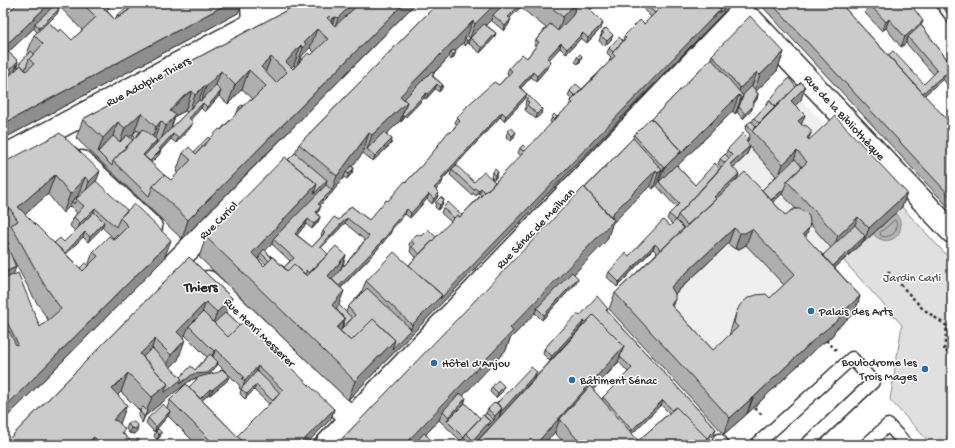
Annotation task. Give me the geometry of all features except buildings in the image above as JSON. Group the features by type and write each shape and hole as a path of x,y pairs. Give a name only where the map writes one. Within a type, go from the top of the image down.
{"street":[{"path":"252,3 253,25"},
{"name":"Rue Adolphe Thiers","path":"3,157 292,3"},
{"name":"Rue Curiol","path":"3,436 432,3"},
{"path":"919,3 952,48"},
{"name":"Rue de la Bibliothèque","path":"740,7 770,37 952,232"},
{"name":"Rue Sénac de Meilhan","path":"326,445 740,7"},
{"name":"Rue Henri Messerer","path":"82,162 352,418"}],"lane":[{"path":"756,445 852,358 873,382 806,445"},
{"path":"866,445 888,425 907,445"}],"path":[{"path":"888,271 922,308 947,326 944,351 952,354"},
{"path":"826,340 836,350"},
{"path":"755,408 759,411"}],"shaded area":[{"path":"796,95 830,129 902,207 824,278 855,312 833,332 831,337 817,347 762,399 763,400 724,434 609,309 732,169 746,156 742,151"}],"green space":[{"name":"Jardin Carli","path":"902,207 952,261 952,409 945,445 932,445 890,400 902,325 843,260"}],"water":[{"path":"895,213 901,226 896,237 891,240 879,239 873,234"}],"place":[{"name":"Palais des Arts","path":"811,311"},
{"name":"Hôtel d'Anjou","path":"434,363"},
{"name":"Boulodrome les Trois Mages","path":"925,369"},
{"name":"Bâtiment Sénac","path":"572,380"}],"district":[{"name":"Thiers","path":"201,286"}]}
